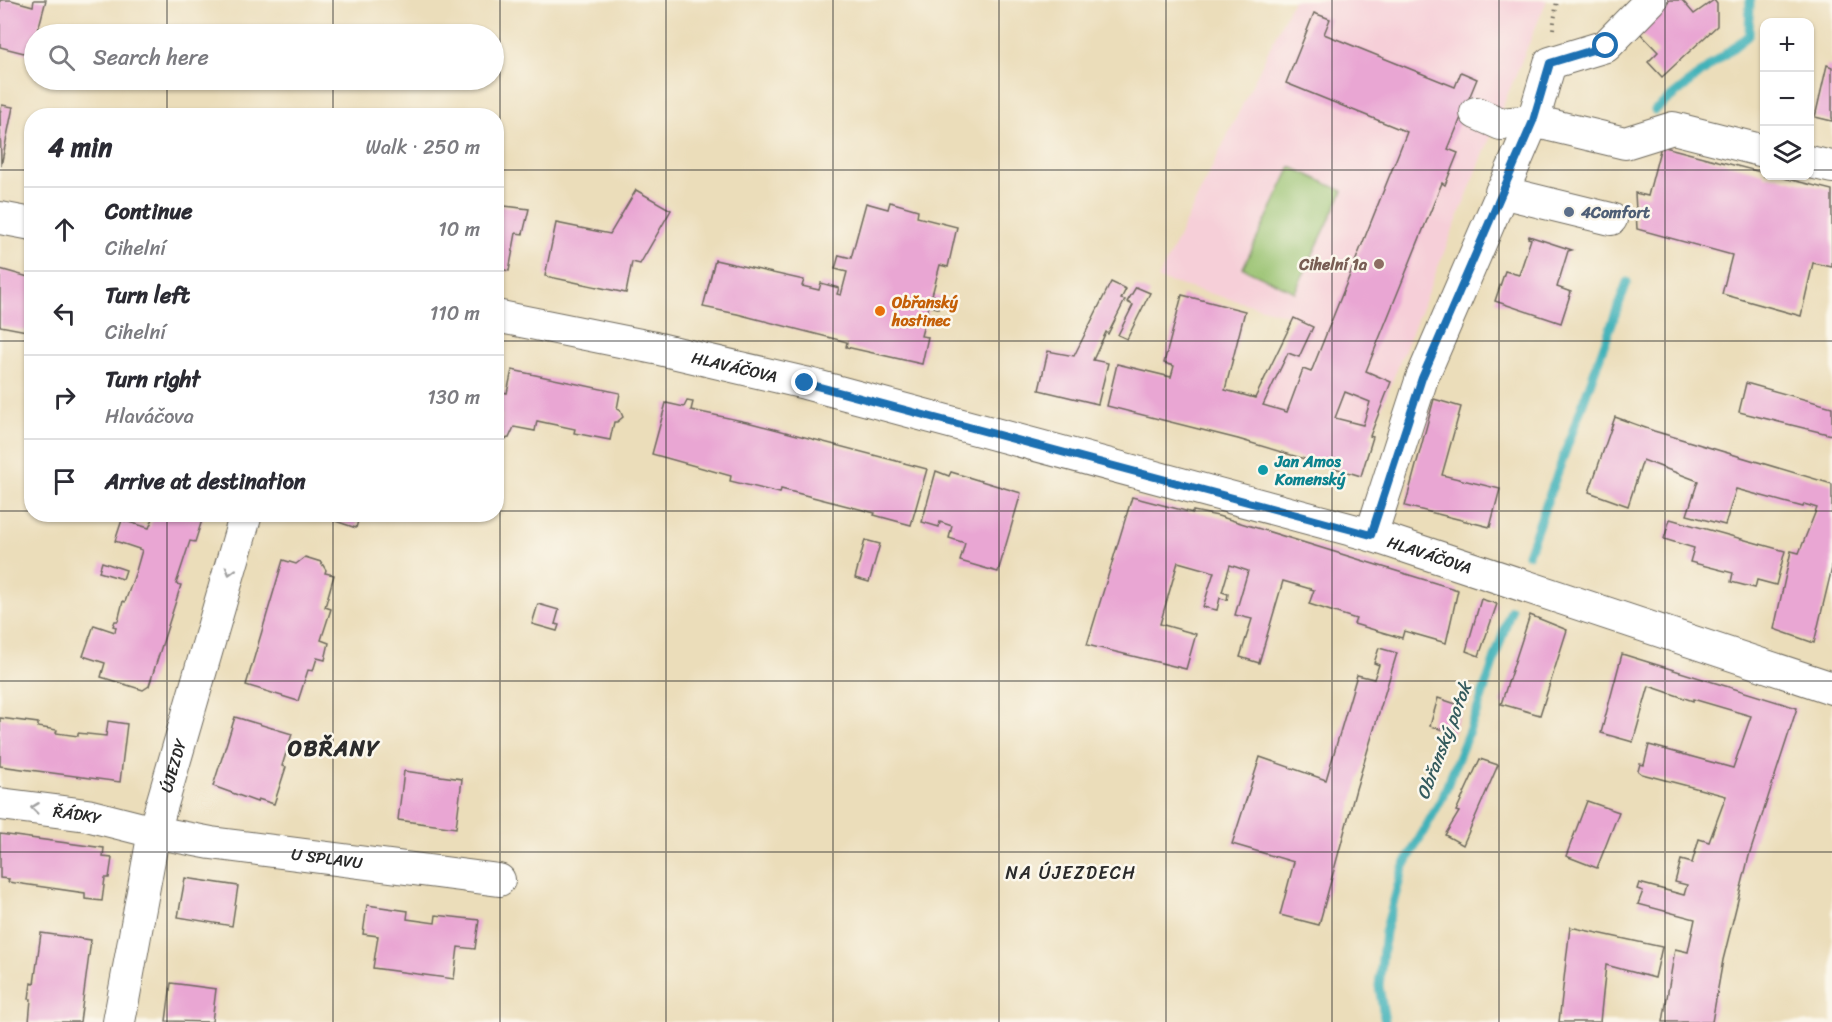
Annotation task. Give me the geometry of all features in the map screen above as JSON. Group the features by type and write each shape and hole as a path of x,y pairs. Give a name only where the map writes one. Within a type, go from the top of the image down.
{"street":[{"path":"1371,535 1422,378 1533,121 1550,63 1606,46 1651,0"},
{"path":"1476,113 1501,124 1533,121 1625,142 1673,128 1760,150"},
{"path":"1814,163 1832,167"},
{"path":"1502,192 1611,219"},
{"path":"0,218 24,222"},
{"name":"HLAVÁČOVA","path":"504,318 655,348 805,383 1371,535 1832,688"},
{"name":"ÚJEZDY","path":"119,1022 154,832 244,522"},
{"name":"ŘÁDKY","path":"0,804 87,815 154,832"},
{"name":"U SPLAVU","path":"154,832 211,843 499,880"}],"shaded area":[{"path":"1293,0 1547,0 1370,436 1361,476 1238,439 1294,317 1158,279"}],"green space":[{"path":"1291,167 1343,191 1295,292 1243,268"}],"building":[{"path":"0,0 11,0 33,6 34,0 46,0 40,24 24,24 24,53 0,47"},
{"path":"1670,0 1682,0 1694,14 1714,0 1717,4 1717,26 1662,77 1648,62 1658,52 1637,30"},
{"path":"1314,13 1330,19 1324,34 1455,87 1461,72 1477,79 1448,149 1458,153 1445,185 1442,183 1366,371 1391,382 1370,436 1373,437 1361,476 1238,439 1107,406 1117,364 1171,377 1174,366 1164,363 1182,295 1245,311 1225,390 1255,398 1294,318 1313,327 1299,357 1288,353 1263,405 1287,412 1303,369 1311,372 1407,132 1286,83","holes":["1345,392 1370,402 1363,425 1335,418"]},
{"path":"1827,65 1832,67 1832,121 1815,117"},
{"path":"2,105 13,107 1,166 0,113"},
{"path":"1661,146 1760,172 1760,180 1792,180 1832,190 1832,267 1813,263 1801,316 1722,294 1732,255 1637,229 1635,193 1648,196"},
{"path":"636,190 671,210 640,264 632,262 626,293 545,276 556,223 610,234"},
{"path":"890,202 918,210 917,217 957,227 948,267 940,265 932,295 941,297 938,308 929,306 921,336 928,337 922,364 846,347 847,342 703,307 715,260 804,280 802,286 819,290 821,283 839,288 837,294 841,295 847,272 835,269 839,255 851,258 866,203 888,209"},
{"path":"504,206 529,209 523,234 516,233 509,271 504,270"},
{"path":"1529,236 1572,250 1568,251 1557,287 1571,292 1561,323 1495,301 1505,271 1519,275 1531,239 1528,238"},
{"path":"0,269 24,276 24,330 0,326"},
{"path":"1111,282 1126,289 1121,299 1125,300 1093,360 1108,363 1098,404 1039,390 1048,351 1074,356"},
{"path":"1136,287 1150,293 1127,339 1118,335 1133,305 1127,302"},
{"path":"512,370 620,393 617,409 623,417 614,422 610,440 574,433 575,429 537,421 535,431 514,427 509,438 504,439 504,392 507,393"},
{"path":"1746,383 1832,407 1832,435 1739,412"},
{"path":"1434,399 1461,407 1442,475 1500,489 1490,527 1405,506"},
{"path":"687,401 693,402 691,410 747,422 927,469 911,525 874,515 875,513 781,489 780,493 730,481 731,476 652,454 666,403 684,407"},
{"path":"1615,417 1654,431 1832,484 1832,568 1814,643 1774,629 1791,551 1799,553 1817,508 1804,504 1803,507 1736,489 1725,525 1687,515 1698,481 1643,460 1628,506 1589,492"},
{"path":"936,471 949,476 951,472 1021,493 998,572 960,561 965,543 949,538 952,526 940,522 939,527 922,522"},
{"path":"1132,497 1193,513 1193,511 1218,516 1458,590 1446,643 1404,631 1402,638 1354,624 1356,619 1309,604 1314,590 1283,581 1259,663 1240,657 1252,619 1235,615 1248,571 1230,565 1222,592 1228,594 1227,600 1220,598 1217,610 1203,607 1214,572 1178,562 1160,624 1196,634 1186,669 1087,645"},
{"path":"1670,519 1785,551 1776,585 1757,580 1755,588 1731,582 1733,573 1690,562 1694,548 1664,539"},
{"path":"121,522 149,528 152,522 201,522 195,542 190,541 176,584 181,585 149,686 143,690 101,677 105,663 83,656 94,625 115,632 116,627 113,626 115,621 118,621 123,601 125,602 136,571 142,550 115,541"},
{"path":"338,522 358,522 356,528"},
{"path":"865,540 880,544 869,582 855,578"},
{"path":"305,557 321,562 326,570 325,573 334,575 325,607 331,609 321,640 329,643 325,660 317,658 313,671 308,670 298,701 246,685 283,560 296,564"},
{"path":"102,562 126,570 123,579 99,572"},
{"path":"1481,599 1497,604 1479,656 1466,651"},
{"path":"538,604 559,610 555,624 559,625 557,631 532,624"},
{"path":"1530,615 1567,630 1540,715 1501,704"},
{"path":"1379,648 1397,653 1356,789 1319,925 1280,915 1294,862 1232,844 1260,757 1326,780 1357,675 1374,679 1379,665 1374,663"},
{"path":"1622,654 1797,708 1749,856 1723,960 1712,1022 1663,1022 1675,949 1688,952 1695,919 1638,904 1643,891 1637,889 1639,883 1684,895 1687,885 1675,882 1681,860 1692,863 1699,839 1709,842 1726,796 1638,771 1640,764 1644,765 1649,745 1733,768 1751,716 1693,699 1693,701 1649,686 1633,742 1601,733"},
{"path":"1438,698 1462,706 1453,733 1430,726"},
{"path":"235,717 292,734 282,766 286,767 274,804 258,799 257,802 213,786"},
{"path":"0,718 38,723 38,727 57,730 56,733 78,736 78,733 106,736 108,721 127,724 120,782 0,766"},
{"path":"1480,759 1498,765 1463,845 1445,835 1459,812 1456,811"},
{"path":"404,771 462,779 456,828 398,820"},
{"path":"1587,801 1619,812 1597,868 1566,856"},
{"path":"0,834 104,848 103,857 112,858 109,878 105,878 102,901 85,899 85,893 8,882 9,879 0,878"},
{"path":"185,878 238,886 232,926 178,917"},
{"path":"367,905 408,911 407,919 435,923 436,915 479,920 475,949 458,947 454,979 373,968 378,936 363,934"},
{"path":"1570,927 1662,947 1655,978 1606,965 1600,1022 1559,1022"},
{"path":"41,933 91,940 80,1022 29,1022 31,983 34,984"},
{"path":"171,983 216,989 212,1022 166,1021"}],"waterway":[{"name":"Obřanský potok","path":"1655,110 1749,35 1750,0"},
{"name":"Obřanský potok","path":"1528,554 1627,282"},
{"name":"Obřanský potok","path":"1385,1022 1379,986 1385,932 1403,868 1442,798 1477,711 1511,610"}],"place":[{"name":"4Comfort","path":"1569,212"},
{"name":"Cihelní 1a","path":"1379,264"},
{"name":"Obřanský hostinec","path":"880,311"},
{"name":"Jan Amos Komenský","path":"1263,470"}],"district":[{"name":"OBŘANY","path":"334,748"},
{"name":"NA ÚJEZDECH","path":"1071,873"}],"route":[{"path":"805,383 1371,535 1422,378 1533,121 1550,63 1606,46"}]}
